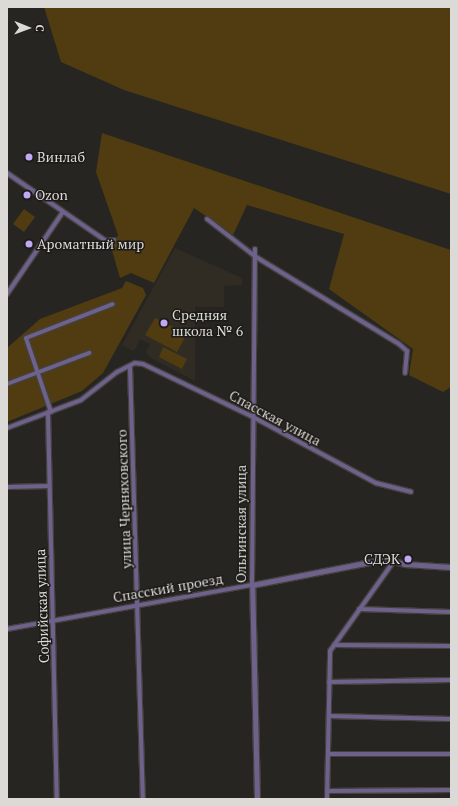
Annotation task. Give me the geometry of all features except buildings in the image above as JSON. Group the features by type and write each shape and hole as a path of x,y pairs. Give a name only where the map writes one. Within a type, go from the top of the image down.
{"street":[{"path":"7,172 106,241 114,240"},
{"path":"7,294 63,212"},
{"path":"207,219 256,257 407,350 406,373"},
{"name":"Ольгинская улица","path":"255,249 252,585 258,799"},
{"name":"Софийская улица","path":"57,799 54,620 49,486 50,412 26,338 113,304"},
{"path":"7,384 38,374 90,353"},
{"name":"Спасская улица","path":"130,366 143,364 254,417 376,483 411,492"},
{"path":"7,428 81,400 130,366"},
{"name":"улица Черняховского","path":"130,366 143,799"},
{"path":"7,487 49,486"},
{"name":"Спасский проезд","path":"7,629 252,585 386,559 451,567"},
{"path":"327,799 330,651 394,561"},
{"path":"359,609 451,612"},
{"path":"334,645 451,646"},
{"path":"329,682 451,680"},
{"path":"329,716 451,719"},
{"path":"328,754 451,754"},
{"path":"327,791 451,790"}],"shaded area":[{"path":"44,7 451,7 451,194 124,90 61,62"},
{"path":"102,133 451,250 451,387 443,392 409,375 413,349 329,289 344,234 247,205 233,235 194,208 154,283 131,273 120,278 111,247 118,235 96,172"},
{"path":"24,209 35,217 24,232 13,224"},
{"name":"Средняя школа № 6","path":"175,248 242,278 242,285 224,286 224,307 195,307 195,381 149,357 146,352 150,344 140,339 134,351 122,345"},
{"path":"126,281 143,288 146,295 103,373 82,391 7,422 7,348 40,319 122,288"},
{"path":"155,318 187,334 177,352 145,335"},
{"path":"163,347 187,359 182,369 159,357"}],"place":[{"name":"Винлаб","path":"29,157"},
{"name":"Ozon","path":"27,195"},
{"name":"Ароматный мир","path":"29,244"},
{"name":"Средняя школа № 6","path":"164,323"},
{"name":"СДЭК","path":"408,559"}]}
